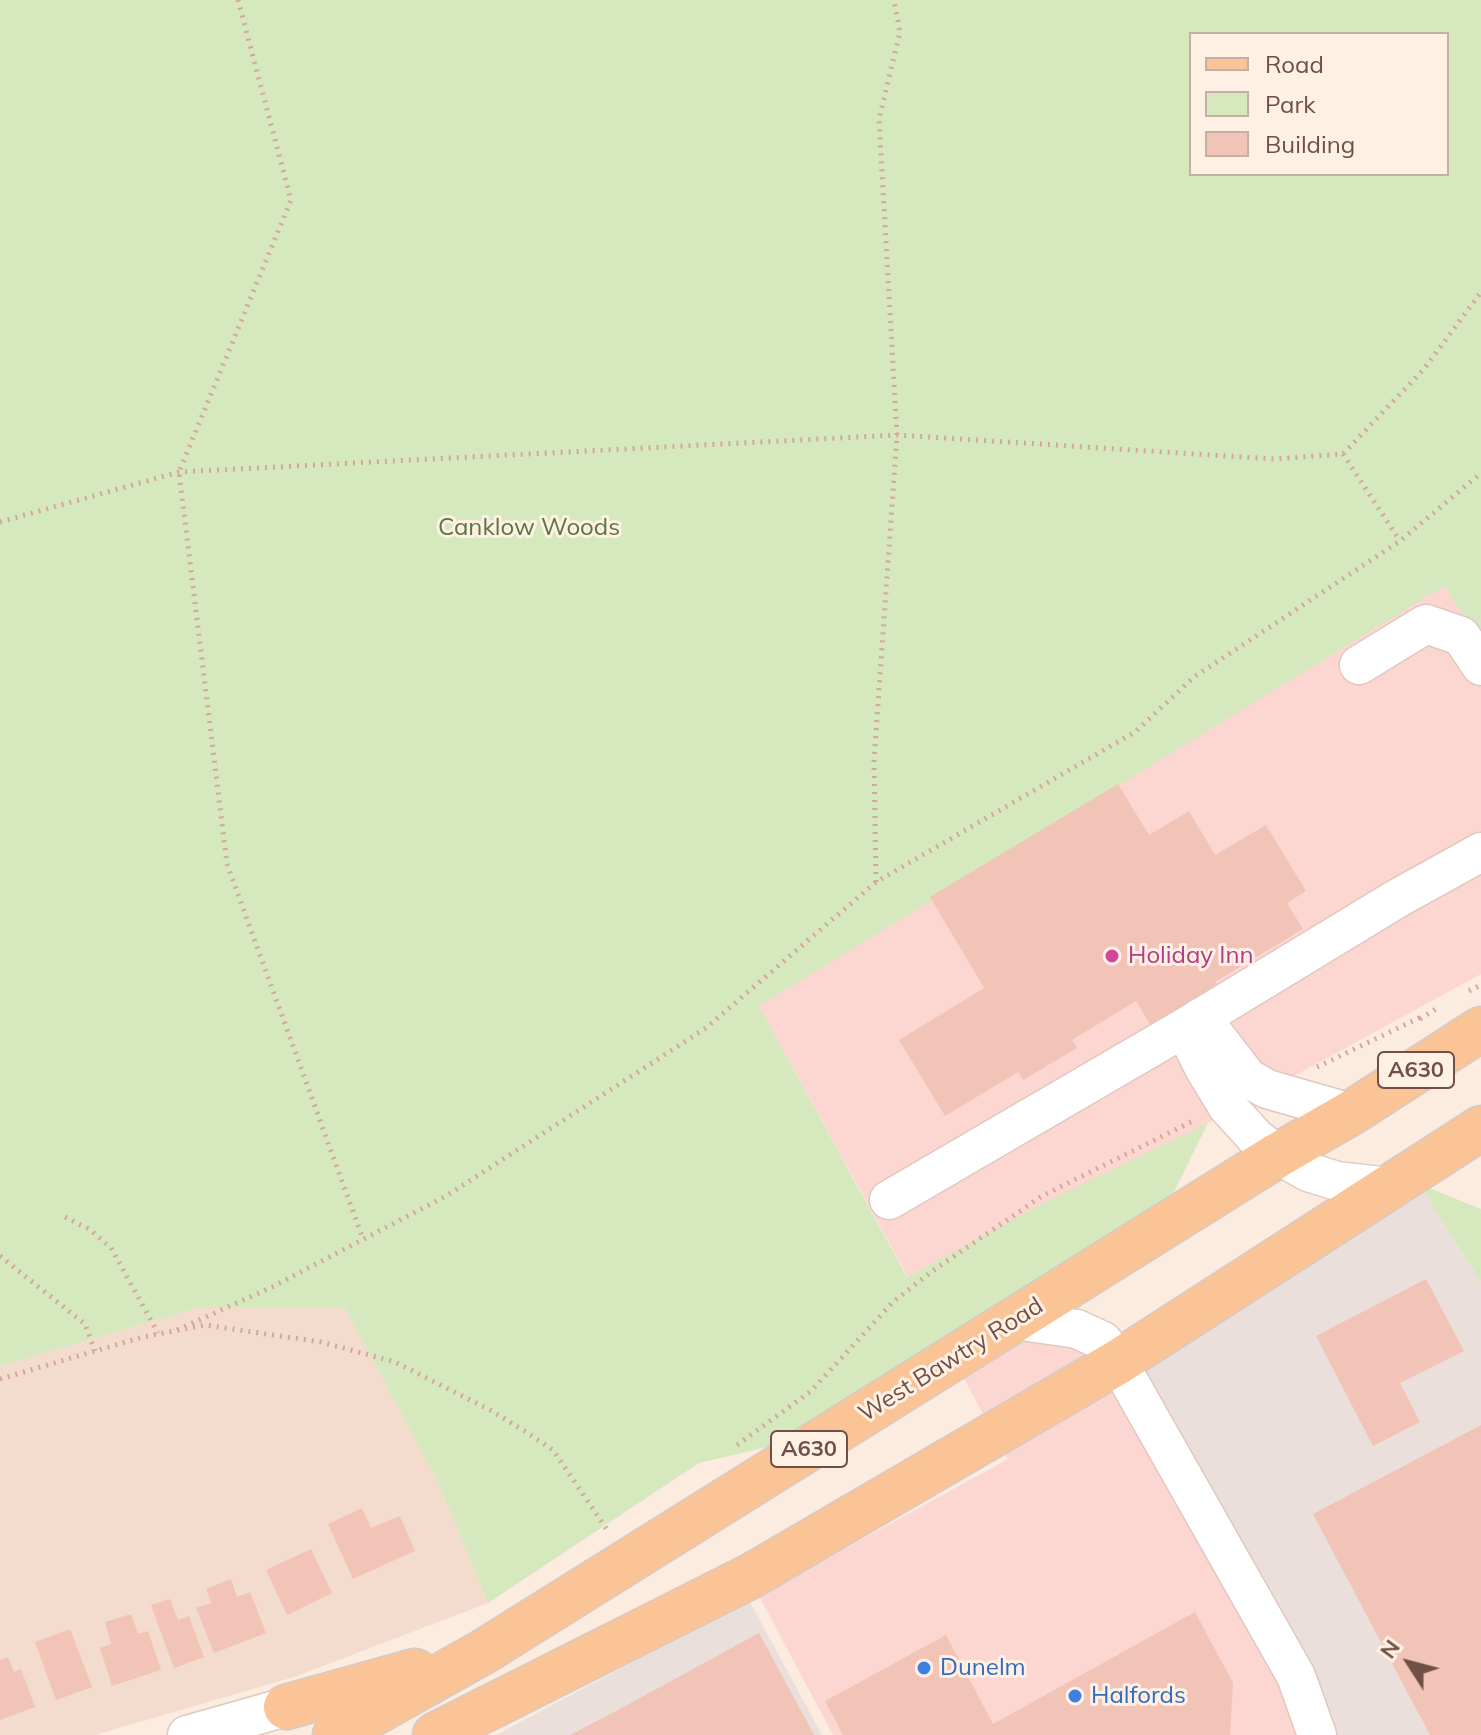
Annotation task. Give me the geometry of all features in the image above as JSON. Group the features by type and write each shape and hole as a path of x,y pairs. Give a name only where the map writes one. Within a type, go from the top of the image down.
{"main road":[{"name":"West Bawtry Road","path":"335,1735 483,1652 1278,1155 1351,1113 1481,1029"},
{"path":"435,1735 751,1576 1118,1362 1481,1128"},
{"path":"286,1707 483,1652"}],"street":[{"path":"1359,665 1426,624 1461,636 1481,666"},
{"path":"889,1200 1398,898 1481,852"},
{"path":"1192,1022 1248,1078 1267,1089 1351,1113"},
{"path":"1192,1022 1204,1068 1227,1106 1256,1138 1308,1172 1337,1181 1390,1187"},
{"path":"1015,1320 1077,1329 1103,1341 1118,1362 1296,1676 1317,1735"},
{"path":"187,1735 286,1707"}],"path":[{"path":"238,0 291,200 179,472 227,864 363,1239"},
{"path":"876,882 874,761 897,435 879,119 900,32 894,0"},
{"path":"0,522 179,472 897,435 1274,459 1343,454 1424,369 1481,292"},
{"path":"1343,454 1400,541"},
{"path":"177,1330 272,1287 446,1196 706,1028 876,882 1135,732 1194,677 1400,541 1481,473"},
{"path":"1267,1089 1337,1059 1421,1017"},
{"path":"725,1455 811,1391 893,1302 931,1272 1042,1196 1227,1106"},
{"path":"65,1217 89,1229 111,1248 158,1333"},
{"path":"0,1256 85,1324 95,1351"},
{"path":"0,1379 158,1333 205,1325 321,1342 395,1362 492,1411 553,1450 611,1536 600,1542"}],"shaded area":[{"path":"1444,585 1481,641 1481,974 1208,1123 1039,1278 1178,1496 1308,1735 833,1735 759,1596 1008,1459 759,1006"},
{"path":"1419,1184 1481,1282 1481,1735 1330,1735 1143,1372"},
{"path":"198,1308 345,1308 438,1482 488,1603 294,1677 95,1735 0,1735 0,1366"},
{"path":"749,1600 822,1735 496,1735"}],"green space":[{"name":"Canklow Woods","path":"0,0 1481,0 1481,641 1444,586 759,1006 907,1277 1045,1202 1208,1123 1168,1204 1038,1277 945,1341 772,1446 699,1463 488,1603 438,1482 345,1308 198,1308 0,1366"},
{"path":"1419,1184 1481,1209 1481,1282"}],"building":[{"name":"Holiday Inn","path":"1118,784 1149,835 1189,811 1215,855 1266,825 1306,891 1287,903 1303,929 1215,982 1219,988 1152,1028 1136,1001 1072,1040 1077,1048 1023,1080 1018,1072 945,1116 899,1040 984,988 930,897"},
{"path":"1426,1279 1464,1351 1400,1383 1420,1422 1373,1446 1316,1336"},
{"path":"1481,1425 1481,1735 1430,1735 1313,1514"},
{"path":"362,1508 371,1528 400,1516 415,1551 353,1579 328,1524"},
{"path":"311,1549 332,1593 287,1615 266,1570"},
{"path":"231,1579 237,1597 250,1592 266,1633 214,1653 196,1608 211,1603 206,1589"},
{"path":"170,1599 178,1620 189,1616 204,1657 174,1668 151,1605"},
{"path":"1195,1612 1233,1683 1230,1735 843,1735 825,1701 946,1635 993,1724"},
{"path":"131,1614 138,1634 148,1631 161,1670 112,1686 100,1648 111,1644 105,1622"},
{"path":"70,1629 92,1687 56,1700 35,1642"},
{"path":"759,1633 814,1735 570,1735 618,1710"},
{"path":"8,1657 14,1672 21,1669 35,1707 0,1720 0,1660"}],"place":[{"name":"Holiday Inn","path":"1112,956"},
{"name":"Dunelm","path":"924,1668"},
{"name":"Halfords","path":"1075,1696"}]}
